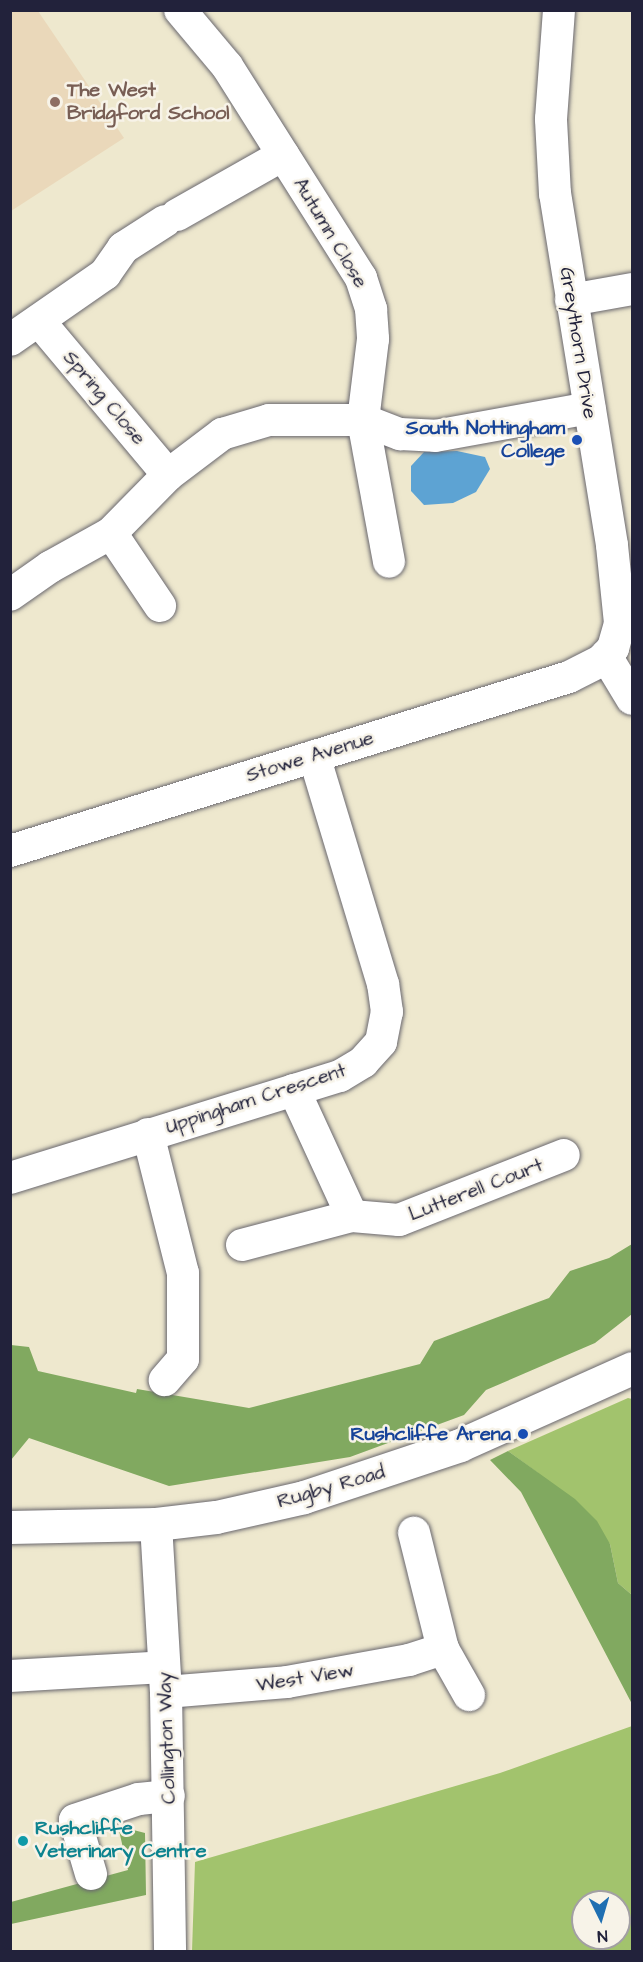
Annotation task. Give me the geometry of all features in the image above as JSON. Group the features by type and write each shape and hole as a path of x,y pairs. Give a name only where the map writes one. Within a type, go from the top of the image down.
{"street":[{"name":"Autumn Close","path":"180,10 227,66 361,278 371,309 373,339 363,420 389,562"},
{"name":"Greythorn Drive","path":"559,10 554,39 552,130 555,194 620,616 617,640 606,656"},
{"name":"Autumn Close","path":"39,321 105,274 123,248 171,218 283,155"},
{"path":"571,300 633,290"},
{"path":"10,340 39,321"},
{"name":"Spring Close","path":"39,321 168,475"},
{"path":"10,596 50,567 111,533 168,475 222,434 269,420 363,420 400,434 435,436 589,408"},
{"path":"111,533 160,606"},
{"path":"606,656 633,699"},
{"name":"Stowe Avenue","path":"10,851 569,677 606,656"},
{"name":"Uppingham Crescent","path":"10,1178 340,1076 363,1062 381,1042 387,1012 382,984 314,756"},
{"path":"294,1090 352,1216"},
{"path":"148,1134 183,1274 183,1359 165,1380"},
{"name":"Lutterell Court","path":"242,1245 352,1216 399,1220 564,1155"},
{"name":"Rugby Road","path":"10,1527 156,1524 216,1516 293,1499 398,1468 460,1445 633,1368"},
{"name":"Collington Way","path":"156,1524 169,1796 170,1952"},
{"path":"414,1533 443,1649 469,1695"},
{"name":"West View","path":"10,1676 286,1682 409,1660 443,1649"},
{"path":"91,1874 75,1820 139,1799 169,1796"}],"shaded area":[{"name":"The West Bridgford School","path":"11,10 38,11 124,138 11,211"}],"green space":[{"path":"632,1244 632,1314 595,1343 486,1390 464,1415 350,1457 169,1486 29,1438 11,1460 11,1345 29,1347 38,1371 136,1393 137,1389 249,1408 420,1364 434,1341 549,1298 570,1271 609,1258"},
{"path":"628,1398 632,1399 632,1595 618,1583 610,1544 538,1473 508,1451"},
{"path":"508,1451 575,1499 597,1521 610,1544 618,1583 632,1595 632,1704 521,1492 490,1460"},
{"path":"632,1726 632,1951 192,1951 195,1862 500,1773"},
{"path":"118,1826 145,1833 146,1895 11,1924 11,1902 128,1870"}],"water":[{"path":"457,451 485,457 490,469 476,492 453,503 424,505 411,491 411,466 424,452"}],"place":[{"name":"The West Bridgford School","path":"55,102"},
{"name":"South Nottingham College","path":"577,440"},
{"name":"Rushcliffe Arena","path":"523,1434"},
{"name":"Rushcliffe Veterinary Centre","path":"23,1841"}]}
